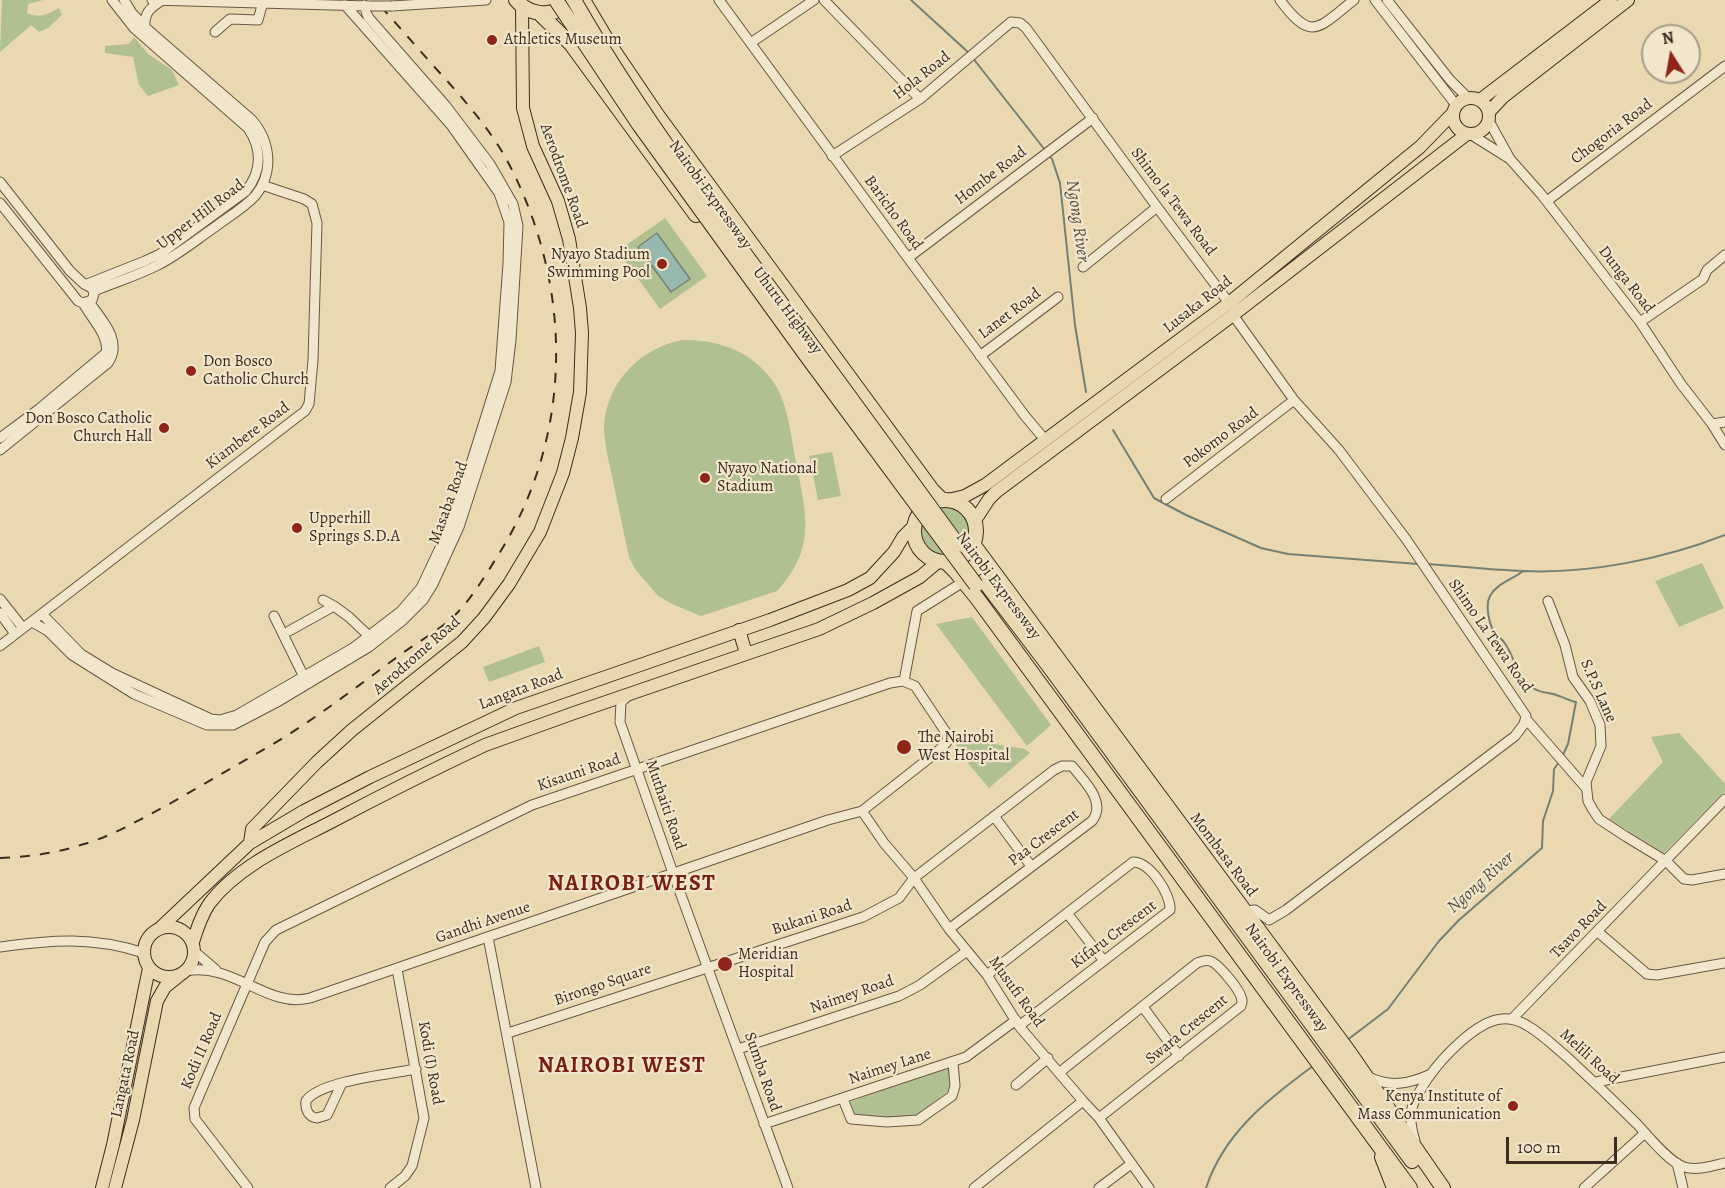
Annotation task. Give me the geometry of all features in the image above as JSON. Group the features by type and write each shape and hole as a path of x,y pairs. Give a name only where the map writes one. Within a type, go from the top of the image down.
{"highway":[{"name":"Nairobi Expressway","path":"556,0 640,126 801,349 1098,748 1419,1188"},
{"name":"Nairobi Expressway","path":"572,0 605,56 738,244 1432,1188"},
{"path":"519,3 539,13 558,10 572,0"},
{"name":"Uhuru Highway","path":"583,0 611,47 657,115 932,490 945,500"},
{"name":"Uhuru Highway","path":"539,13 571,44 908,500 915,522"},
{"path":"942,562 961,557 973,544 976,534 974,522 965,507 945,500 928,505 915,522 916,545 930,558 942,562 955,571 977,598 1410,1188"},
{"name":"Mombasa Road","path":"973,544 1345,1046 1443,1188"},
{"path":"1380,1148 1394,1188"}],"main road":[{"path":"1474,99 1611,0"},
{"path":"1489,116 1485,104 1474,99 1462,99 1454,110 1455,126 1468,134 1482,130 1503,97 1628,0"},
{"name":"Aerodrome Road","path":"250,843 252,829 256,824 317,762 352,730 462,642 484,618 509,584 540,532 562,474 572,438 580,392 582,333 580,308 569,239 558,201 533,146 523,108 519,3"},
{"name":"Lusaka Road","path":"945,500 965,496 985,485 1229,303 1420,147 1454,110"},
{"name":"Lusaka Road","path":"974,522 996,492 1233,315 1468,134"},
{"name":"Langata Road","path":"159,929 250,843 323,801 485,721 558,692 828,599 859,585 870,578 894,552 915,522"},
{"path":"194,947 182,930 159,929 148,939 144,953 149,968 164,977 183,973 194,959 194,947 203,914 210,903 247,869 282,846 430,771 485,745 819,629 858,612 942,562"},
{"path":"740,630 746,653"},
{"name":"Langata Road","path":"102,1188 149,968"},
{"name":"Langata Road","path":"115,1188 130,1130 157,1002 165,987 183,973"}],"street":[{"name":"Upper Hill Road","path":"88,286 160,254 246,191 254,182 259,168 255,137 248,128 134,28 112,0"},
{"name":"Upper Hill Road","path":"88,286 126,280 158,265 245,205 266,177 267,147 259,128 224,94 145,27 124,0"},
{"path":"145,27 145,16 157,1 392,6 486,0"},
{"name":"Baricho Road","path":"719,0 1024,416 1046,441"},
{"path":"752,42 814,0"},
{"path":"824,0 920,99"},
{"path":"1280,0 1295,18 1309,28 1316,28 1323,24 1354,0"},
{"path":"1375,0 1454,110"},
{"path":"1387,0 1450,80 1474,99"},
{"path":"215,32 230,19 258,20 263,2"},
{"name":"Masaba Road","path":"345,5 451,125 499,193 509,222 507,345"},
{"name":"Masaba Road","path":"305,680 359,653 393,623 441,559 456,525 499,392 500,371 507,345 518,235 513,204 490,164 446,106 368,17 367,6"},
{"name":"Hola Road","path":"832,156 920,99 1011,22 1020,23 1026,28"},
{"name":"Shimo la Tewa Road","path":"1026,28 1229,303"},
{"name":"Chogoria Road","path":"1547,201 1725,66"},
{"name":"Dunga Road","path":"1489,116 1510,159 1547,201 1640,322 1725,445"},
{"name":"Hombe Road","path":"908,258 1093,118"},
{"name":"Dunga Road","path":"1468,134 1510,159"},
{"path":"0,182 70,271 88,286 93,297 86,303"},
{"name":"Kiambere Road","path":"0,646 305,411 309,404 314,360 316,216 312,204 304,199 262,185"},
{"path":"3,442 106,352 106,342 102,332 86,303 78,301 2,210 16,203"},
{"path":"1083,267 1156,207"},
{"path":"1640,322 1703,279 1707,270 1725,255"},
{"path":"75,295 78,287 88,286"},
{"name":"Lanet Road","path":"980,356 1058,297"},
{"name":"Shimo La Tewa Road","path":"1233,315 1294,400 1339,450 1406,539 1522,708 1526,719 1515,736 1286,910 1269,921 1255,910 1244,911"},
{"name":"Pokomo Road","path":"1166,499 1294,400"},
{"path":"1712,424 1725,422"},
{"path":"862,811 938,752 947,742 944,728 915,686 904,681 917,611 963,582"},
{"path":"0,599 19,631"},
{"path":"323,600 349,617 369,636"},
{"name":"S.P.S Lane","path":"1548,601 1565,645 1573,677 1590,701 1600,724 1601,746 1589,772 1586,788"},
{"path":"289,631 334,606"},
{"path":"0,613 19,631"},
{"name":"Masaba Road","path":"42,614 81,654 207,725 233,725 369,636 393,623"},
{"path":"274,616 305,680"},
{"name":"Masaba Road","path":"32,622 48,631 72,655 99,673 135,694 167,702"},
{"name":"Kisauni Road","path":"248,983 265,942 276,930 513,813 890,682 904,681"},
{"name":"Muthaiti Road","path":"634,692 621,702 619,715 635,769 707,967"},
{"path":"1526,719 1586,788 1588,801 1599,819 1666,861 1688,880 1725,874"},
{"name":"Paa Crescent","path":"914,878 1062,766 1072,766 1090,790 1098,802 1097,815 1092,820 949,929"},
{"name":"Tsavo Road","path":"1512,1020 1725,799"},
{"name":"Gandhi Avenue","path":"183,973 195,970 218,971 285,1000 302,1000 837,817 862,811"},
{"name":"Musufi Road","path":"862,811 884,843 914,878 949,929 987,975 1018,1023 1099,1118 1149,1188"},
{"path":"994,816 1031,866"},
{"name":"Kifaru Crescent","path":"987,975 1128,865 1140,862 1149,869 1169,897 1170,910 1018,1023"},
{"name":"Bukani Road","path":"707,967 863,917 899,898 914,878"},
{"path":"1067,913 1104,961"},
{"path":"1598,932 1647,974 1657,975 1725,963"},
{"path":"488,938 536,1188"},
{"path":"0,947 76,939 144,953"},
{"name":"Gandhi Avenue","path":"194,947 218,971"},
{"name":"Naimey Road","path":"738,1049 899,996 920,985 967,951"},
{"name":"Swara Crescent","path":"1060,1072 1197,963 1204,960 1212,961 1219,967 1241,994 1241,1006 1099,1118"},
{"name":"Birongo Square","path":"508,1033 707,967"},
{"name":"Sumba Road","path":"707,967 788,1188"},
{"name":"Kodi (I) Road","path":"390,1188 409,1172 424,1125 423,1105 397,969"},
{"name":"Kodi II Road","path":"248,983 199,1096 194,1115 248,1188"},
{"path":"1143,1007 1179,1056"},
{"path":"1424,1163 1414,1140 1409,1118 1413,1103 1431,1074 1452,1050 1481,1026 1501,1019 1512,1020"},
{"name":"Melili Road","path":"1512,1020 1530,1027 1596,1082 1677,1163"},
{"name":"Naimey Lane","path":"764,1124 952,1062 975,1052 1018,1023"},
{"path":"1596,1082 1725,1057"},
{"path":"1016,1085 1048,1058"},
{"path":"843,1099 851,1119 887,1122 918,1120 937,1109 952,1096 955,1086 952,1062"},
{"path":"342,1083 416,1069"},
{"path":"1364,1074 1388,1084 1410,1082 1431,1074"},
{"path":"974,1188 1083,1101"},
{"path":"1584,1188 1645,1133"},
{"path":"1677,1163 1693,1168 1725,1163"},
{"path":"1677,1163 1683,1188"},
{"path":"1099,1188 1131,1164"}],"green space":[{"path":"2,0 43,0 28,4 27,13 39,16 59,8 62,15 48,28 39,32 31,25 0,52"},
{"path":"134,37 148,54 172,70 179,85 148,96 139,85 133,57 105,53 105,46 129,44"},
{"name":"Nyayo Stadium Swimming Pool","path":"665,218 707,276 660,309 618,251"},
{"name":"Nyayo National Stadium","path":"682,340 710,342 736,350 758,365 776,386 789,423 805,515 803,545 798,560 777,591 701,616 658,596 635,569 629,557 604,431 610,399 626,372 651,352"},
{"path":"832,452 841,496 818,500 809,456"},
{"path":"945,506 954,508 965,517 970,531 968,540 959,551 945,556 936,554 925,545 920,531 922,522 931,511"},
{"path":"1702,563 1724,608 1679,627 1655,581"},
{"path":"972,617 1051,725 1027,746 936,624"},
{"path":"539,646 545,662 489,682 483,667"},
{"path":"1679,733 1725,784 1725,791 1664,853 1609,819 1663,762 1651,737"},
{"path":"958,738 1025,749 1030,753 989,788 956,749"},
{"path":"953,1062 953,1087 914,1118 851,1116 850,1102"}],"water":[{"path":"657,233 690,279 671,292 638,247"}],"waterway":[{"name":"Ngong River","path":"911,0 969,53"},
{"name":"Ngong River","path":"972,57 1045,150"},
{"name":"Ngong River","path":"1048,154 1060,183 1075,325 1086,392"},
{"name":"Ngong River","path":"1113,430 1154,498 1186,515 1261,548 1288,554 1418,564"},
{"name":"Ngong River","path":"1427,564 1523,571 1574,570 1652,558 1725,535"},
{"name":"Ngong River","path":"1523,571 1501,585 1490,596 1489,619 1494,632 1504,642 1526,682 1536,690 1576,702 1568,744 1562,757"},
{"name":"Ngong River","path":"1346,1041 1388,1009 1439,941 1459,920 1542,848 1543,821 1553,791 1554,769 1559,762"},
{"name":"Ngong River","path":"1206,1188 1224,1150 1249,1119 1313,1066"}],"railway":[{"path":"0,858 32,856 64,850 114,833 189,793 303,725 452,618 483,579 522,511 540,463 551,414 556,364 554,313 546,263 531,214 510,166 495,141 478,117 375,0"}],"place":[{"name":"Athletics Museum","path":"492,40"},
{"name":"Nyayo Stadium Swimming Pool","path":"662,264"},
{"name":"Don Bosco Catholic Church","path":"191,371"},
{"name":"Don Bosco Catholic Church Hall","path":"164,428"},
{"name":"Nyayo National Stadium","path":"705,478"},
{"name":"Upperhill Springs S.D.A","path":"297,528"},
{"name":"The Nairobi West Hospital","path":"904,747"},
{"name":"Meridian Hospital","path":"725,964"},
{"name":"Kenya Institute of Mass Communication","path":"1513,1106"}],"district":[{"name":"NAIROBI WEST","path":"632,885"},
{"name":"NAIROBI WEST","path":"622,1067"}]}
